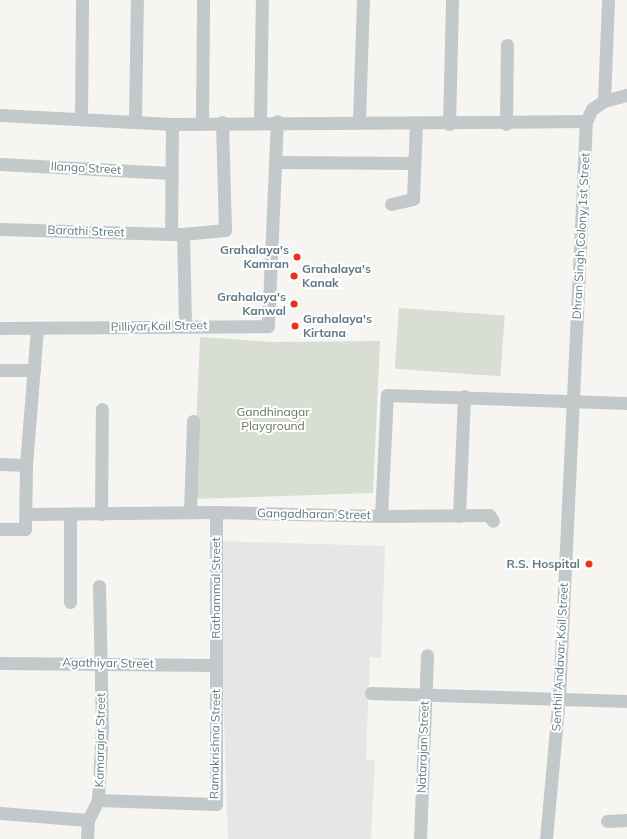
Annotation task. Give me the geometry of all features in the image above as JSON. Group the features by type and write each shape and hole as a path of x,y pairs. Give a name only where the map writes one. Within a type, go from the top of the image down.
{"street":[{"path":"81,119 82,0"},
{"path":"135,121 137,0"},
{"path":"202,123 203,0"},
{"path":"260,121 262,0"},
{"path":"359,120 363,0"},
{"path":"449,124 452,0"},
{"path":"604,101 608,0"},
{"path":"506,124 507,45"},
{"path":"0,115 172,124 359,120 449,124 506,124 586,121 592,109 604,101 627,95"},
{"name":"Pilliyar Koil Street","path":"0,328 37,329 185,324 268,326 277,121"},
{"name":"Dhran Singh Colony 1st Street","path":"573,403 586,121"},
{"name":"Barathi Street","path":"0,229 177,234 225,230 222,122"},
{"path":"391,204 413,199 416,123"},
{"path":"172,124 171,173 185,324"},
{"path":"276,162 414,163"},
{"name":"Ilango Street","path":"0,164 171,173"},
{"path":"0,529 25,529 26,465 37,329"},
{"path":"0,370 34,370"},
{"name":"Gangadharan Street","path":"26,514 216,512 381,516 387,395 464,396"},
{"path":"459,516 464,396 573,403 627,403"},
{"name":"Senthil Andavar Koil Street","path":"546,839 559,697 573,403"},
{"path":"101,514 102,409"},
{"path":"190,512 193,421"},
{"path":"0,464 26,465"},
{"name":"Rathammal Street","path":"216,512 216,665"},
{"path":"70,514 70,602"},
{"path":"381,516 488,516 493,521"},
{"name":"Kamarajar Street","path":"87,839 88,820 98,800 102,729 99,586"},
{"name":"Natarajan Street","path":"420,839 424,693 427,655"},
{"name":"Agathiyar Street","path":"0,663 216,665"},
{"name":"Ramakrishna Street","path":"98,800 216,804 216,665"},
{"path":"371,693 559,697 627,701"},
{"path":"0,812 88,820"},
{"path":"607,821 627,820"}],"shaded area":[{"path":"218,541 385,546 381,658 370,657 366,759 375,761 371,839 228,839"}],"green space":[{"path":"399,308 505,315 500,376 395,369"},
{"name":"Gandhinagar Playground","path":"200,337 273,342 380,341 373,493 193,499"}],"place":[{"name":"Grahalaya's Kamran","path":"297,257"},
{"name":"Grahalaya's Kanak","path":"294,276"},
{"name":"Grahalaya's Kanwal","path":"294,304"},
{"name":"Grahalaya's Kirtana","path":"295,326"},
{"name":"R.S. Hospital","path":"589,564"}]}
